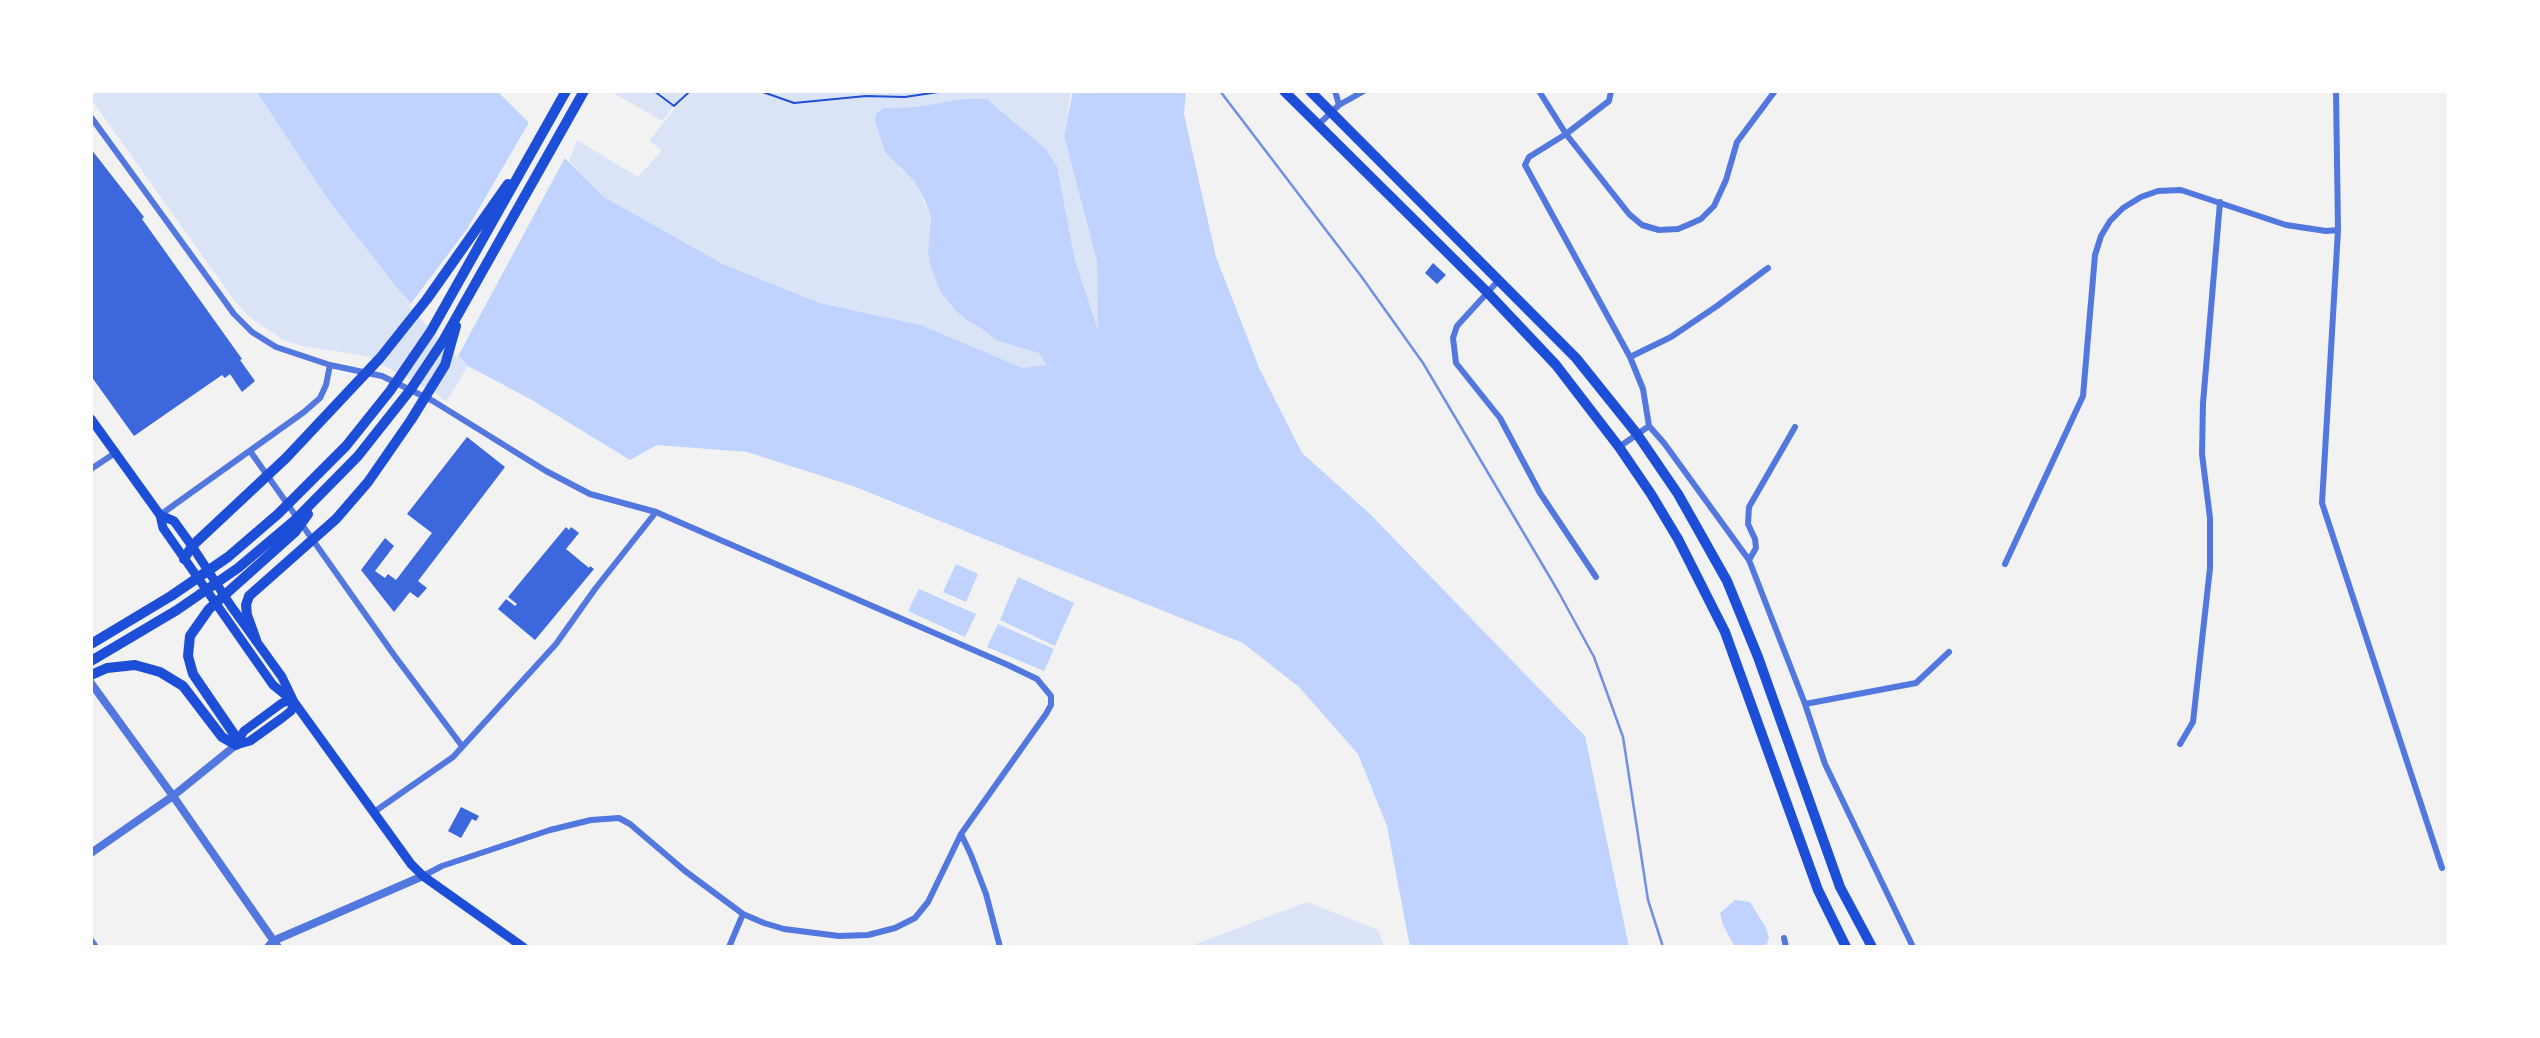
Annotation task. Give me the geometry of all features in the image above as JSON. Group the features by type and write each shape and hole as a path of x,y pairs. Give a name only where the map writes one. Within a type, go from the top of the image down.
{"highway":[{"path":"91,644 228,557 278,514 330,463 369,419 431,331 566,91"},
{"path":"91,662 196,598 251,558 314,502 358,456 431,360 584,91"},
{"path":"1284,91 1487,292 1556,365 1619,447 1678,539 1719,620 1797,835 1827,912 1846,947"},
{"path":"1310,91 1335,109 1498,281 1576,358 1637,434 1678,494 1727,581 1758,657 1840,887 1872,947"},
{"path":"184,559 192,546 302,441 380,358 421,307 523,166"},
{"path":"256,640 246,605 250,594 335,519 374,475 445,365 459,314"},
{"path":"91,675 107,668 135,664 160,672 183,686 222,737 236,745 236,737 195,678 189,660 190,636 206,612 295,532 314,502"},
{"path":"1797,835 1818,829"}],"main road":[{"path":"91,419 160,515 163,528 273,685 294,702 400,849 423,876 523,947"},
{"path":"160,515 174,521 236,615 290,689 294,702 291,711 250,741 236,745"}],"street":[{"path":"1335,91 1335,109"},
{"path":"1319,124 1335,109 1364,91"},
{"path":"1539,91 1566,134 1635,220 1652,229 1678,229 1701,219 1714,206 1726,180 1737,142 1775,91"},
{"path":"1611,91 1609,101 1566,134 1529,157 1526,160 1526,169 1630,357 1643,388 1648,426 1664,443 1749,560 1805,704 1825,764 1913,947"},
{"path":"2336,91 2338,230 2322,503 2442,868"},
{"path":"91,117 234,314 252,332 275,347 330,365 382,376 433,401 546,471 590,494 656,512 1023,672 1037,679 1051,696 1051,705 961,834 928,902 915,918 895,928 868,935 832,935 784,929 764,923 743,914 619,818 591,820 550,830 442,866 273,945 173,796 93,686"},
{"path":"2005,564 2083,396 2095,255 2101,236 2110,221 2123,208 2141,197 2158,191 2181,190 2286,225 2326,231 2338,230"},
{"path":"2180,744 2193,722 2210,568 2210,518 2202,454 2203,403 2220,202"},
{"path":"1630,357 1671,337 1768,268"},
{"path":"1498,281 1454,331 1456,363 1500,418 1540,493 1596,577"},
{"path":"160,515 320,398 330,365"},
{"path":"1619,447 1648,426"},
{"path":"1749,560 1756,548 1748,524 1749,507 1795,427"},
{"path":"250,451 401,665 462,746"},
{"path":"91,469 115,453"},
{"path":"374,812 453,757 556,644 595,589 656,512"},
{"path":"1805,704 1916,683 1949,652"},
{"path":"91,853 173,796 236,745"},
{"path":"961,834 986,894 1000,947"},
{"path":"729,947 743,914"},
{"path":"1784,938 1786,947"},
{"path":"91,940 96,947"}],"path":[{"path":"654,91 674,106 690,91"},
{"path":"760,91 794,103 866,96 905,97 945,91"}],"shaded area":[{"path":"91,91 256,91 329,201 398,289 468,366 446,402 437,394 366,356 301,346 284,340 249,317 234,300 91,99"},
{"path":"610,91 686,91 662,121"},
{"path":"689,91 1071,91 1064,136 1097,261 1099,333 1075,260 1057,166 1046,149 987,99 884,108 899,167 915,182 931,217 928,251 930,265 940,291 967,321 998,341 1039,353 1046,366 1023,368 921,325 820,303 723,264 604,197 569,161 577,140 638,177 662,150 649,141"},
{"path":"1307,902 1378,930 1384,947 1188,947"}],"water":[{"path":"256,91 497,91 604,197 723,264 820,303 921,325 1023,368 1046,365 1039,353 998,341 968,321 940,291 930,265 928,251 931,217 926,203 915,182 885,152 875,120 876,114 884,108 987,99 1046,149 1057,166 1075,260 1098,330 1097,261 1064,136 1073,91 1186,91 1184,114 1216,257 1260,370 1302,453 1370,514 1585,736 1629,947 1410,947 1387,826 1358,754 1299,687 1243,643 853,486 747,452 657,445 630,460 532,400 468,366 398,289 329,201"},
{"path":"956,564 978,574 966,602 943,592"},
{"path":"1018,577 1074,603 1055,646 1000,620"},
{"path":"919,589 976,614 965,637 908,611"},
{"path":"998,624 1054,649 1044,671 987,647"},
{"path":"1735,900 1750,902 1769,937 1766,947 1735,947 1720,913"}],"pier":[{"path":"531,119 567,154 457,358 409,306 467,229"}],"building":[{"path":"91,149 144,217 142,219 255,381 242,392 230,374 225,378 222,375 134,436 91,376"},
{"path":"1433,263 1446,275 1437,284 1425,273"},
{"path":"467,437 505,467 418,581 427,588 418,598 410,592 394,612 361,570 385,538 394,546 375,571 385,578 388,574 396,580 432,533 407,514"},
{"path":"566,527 579,533 566,549 594,569 535,640 498,609 506,599 515,606 517,604 508,597"},
{"path":"461,807 479,816 476,821 472,819 461,838 448,831"}],"railway":[{"path":"1220,91 1361,276 1423,363 1594,657 1623,737 1648,900 1663,947"}]}
